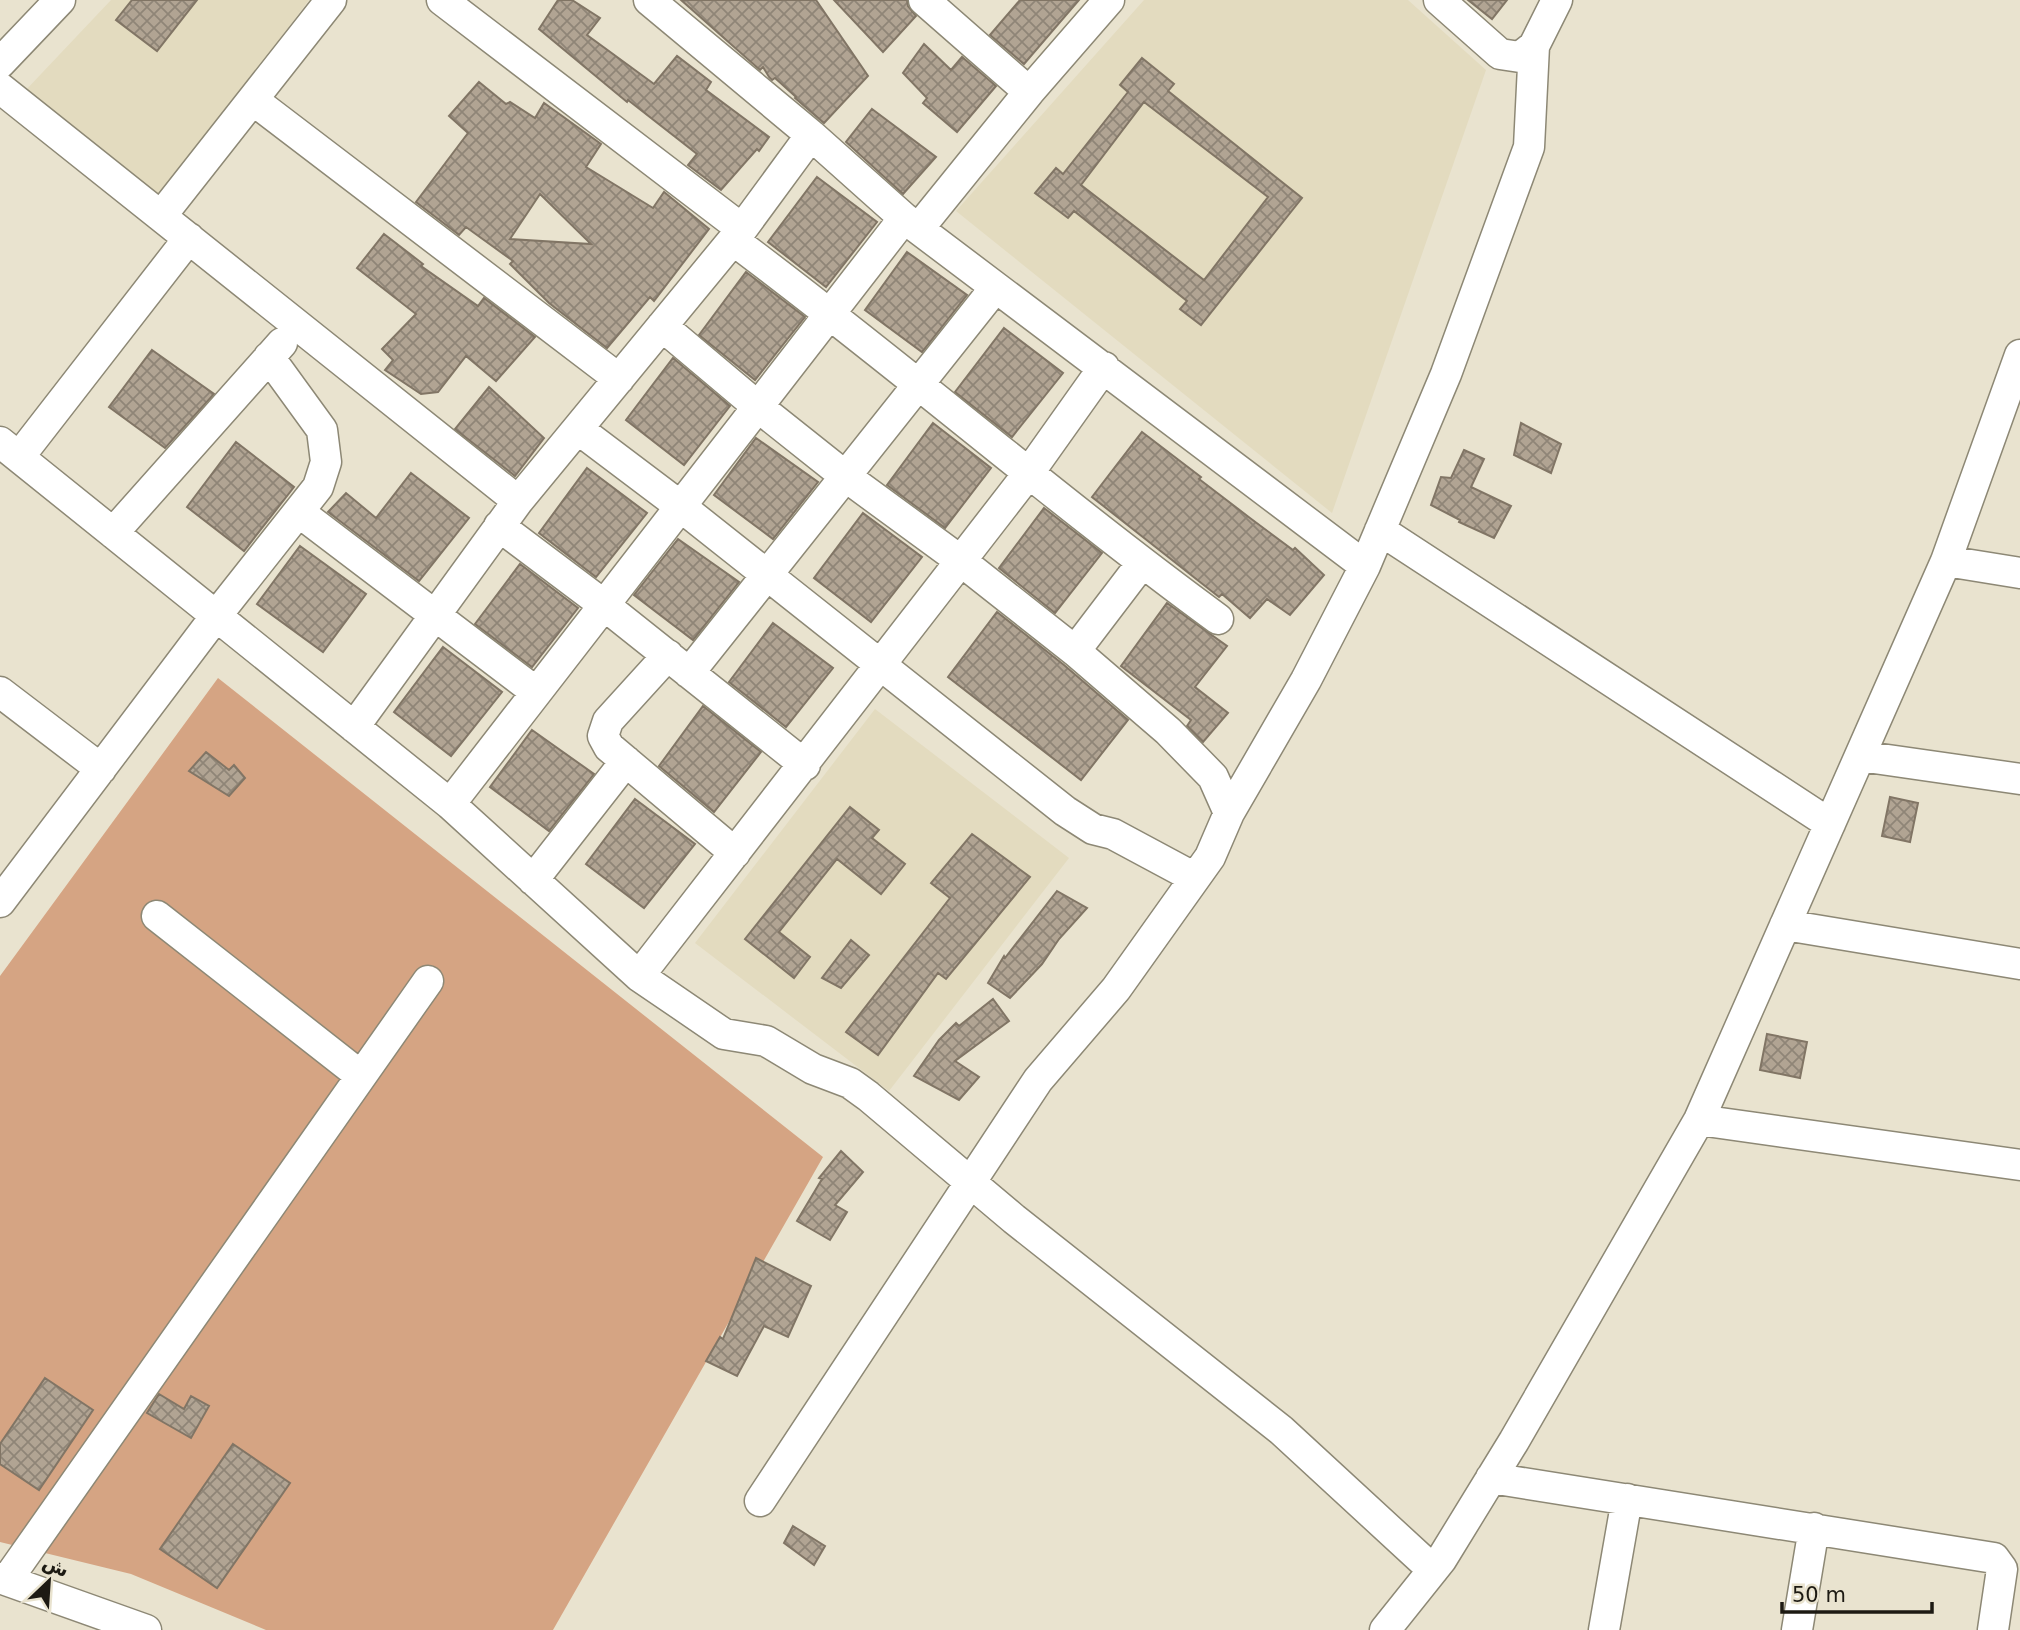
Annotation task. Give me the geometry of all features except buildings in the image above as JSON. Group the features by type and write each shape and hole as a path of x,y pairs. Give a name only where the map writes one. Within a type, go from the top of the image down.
{"street":[{"path":"0,64 60,0"},
{"path":"161,216 331,0"},
{"path":"442,0 737,234 1028,474 1218,619"},
{"path":"649,0 811,135 911,223 1365,566"},
{"path":"923,0 1029,92"},
{"path":"450,804 830,312 1110,0"},
{"path":"1439,0 1500,54 1520,57 1534,46"},
{"path":"760,1501 1038,1080 1116,989 1210,857 1229,813 1306,680 1365,566 1446,374 1529,146 1534,46 1557,0"},
{"path":"0,88 518,501"},
{"path":"253,100 619,379"},
{"path":"354,727 518,501 737,234 811,135"},
{"path":"189,238 9,450 450,804 639,976 724,1034 766,1041 813,1069 850,1083 1014,1219 1281,1430 1433,1570"},
{"path":"735,853 610,747 603,736 608,721 678,664 768,576 917,383 995,288"},
{"path":"113,533 298,325"},
{"path":"662,326 757,407 1075,651 1192,754 1213,777 1229,813"},
{"path":"0,902 216,616 318,488 326,462 322,429 269,357"},
{"path":"639,976 1028,474 1104,368"},
{"path":"1385,1630 1433,1570 1491,1478 1699,1120 1946,561 2018,368"},
{"path":"578,429 680,506 1065,811 1093,829 1113,834 1195,878"},
{"path":"299,512 537,692"},
{"path":"499,526 604,605 805,765"},
{"path":"1380,530 1830,824"},
{"path":"1946,561 2020,573"},
{"path":"1075,651 1142,563"},
{"path":"0,692 101,769"},
{"path":"1860,756 2020,779"},
{"path":"533,880 626,761"},
{"path":"157,916 361,1076"},
{"path":"1785,925 2020,964"},
{"path":"146,1630 3,1579 428,981"},
{"path":"1699,1120 2020,1165"},
{"path":"1491,1478 1994,1558 2002,1569 1993,1630"},
{"path":"1604,1630 1627,1499"},
{"path":"1797,1630 1814,1528"}],"shaded area":[{"path":"111,0 309,0 161,198 24,92"},
{"path":"1144,0 1408,0 1486,70 1332,513 956,211"},
{"path":"218,678 823,1157 553,1630 266,1630 131,1574 0,1542 0,976"},
{"path":"875,709 1069,858 889,1091 695,943"}]}
